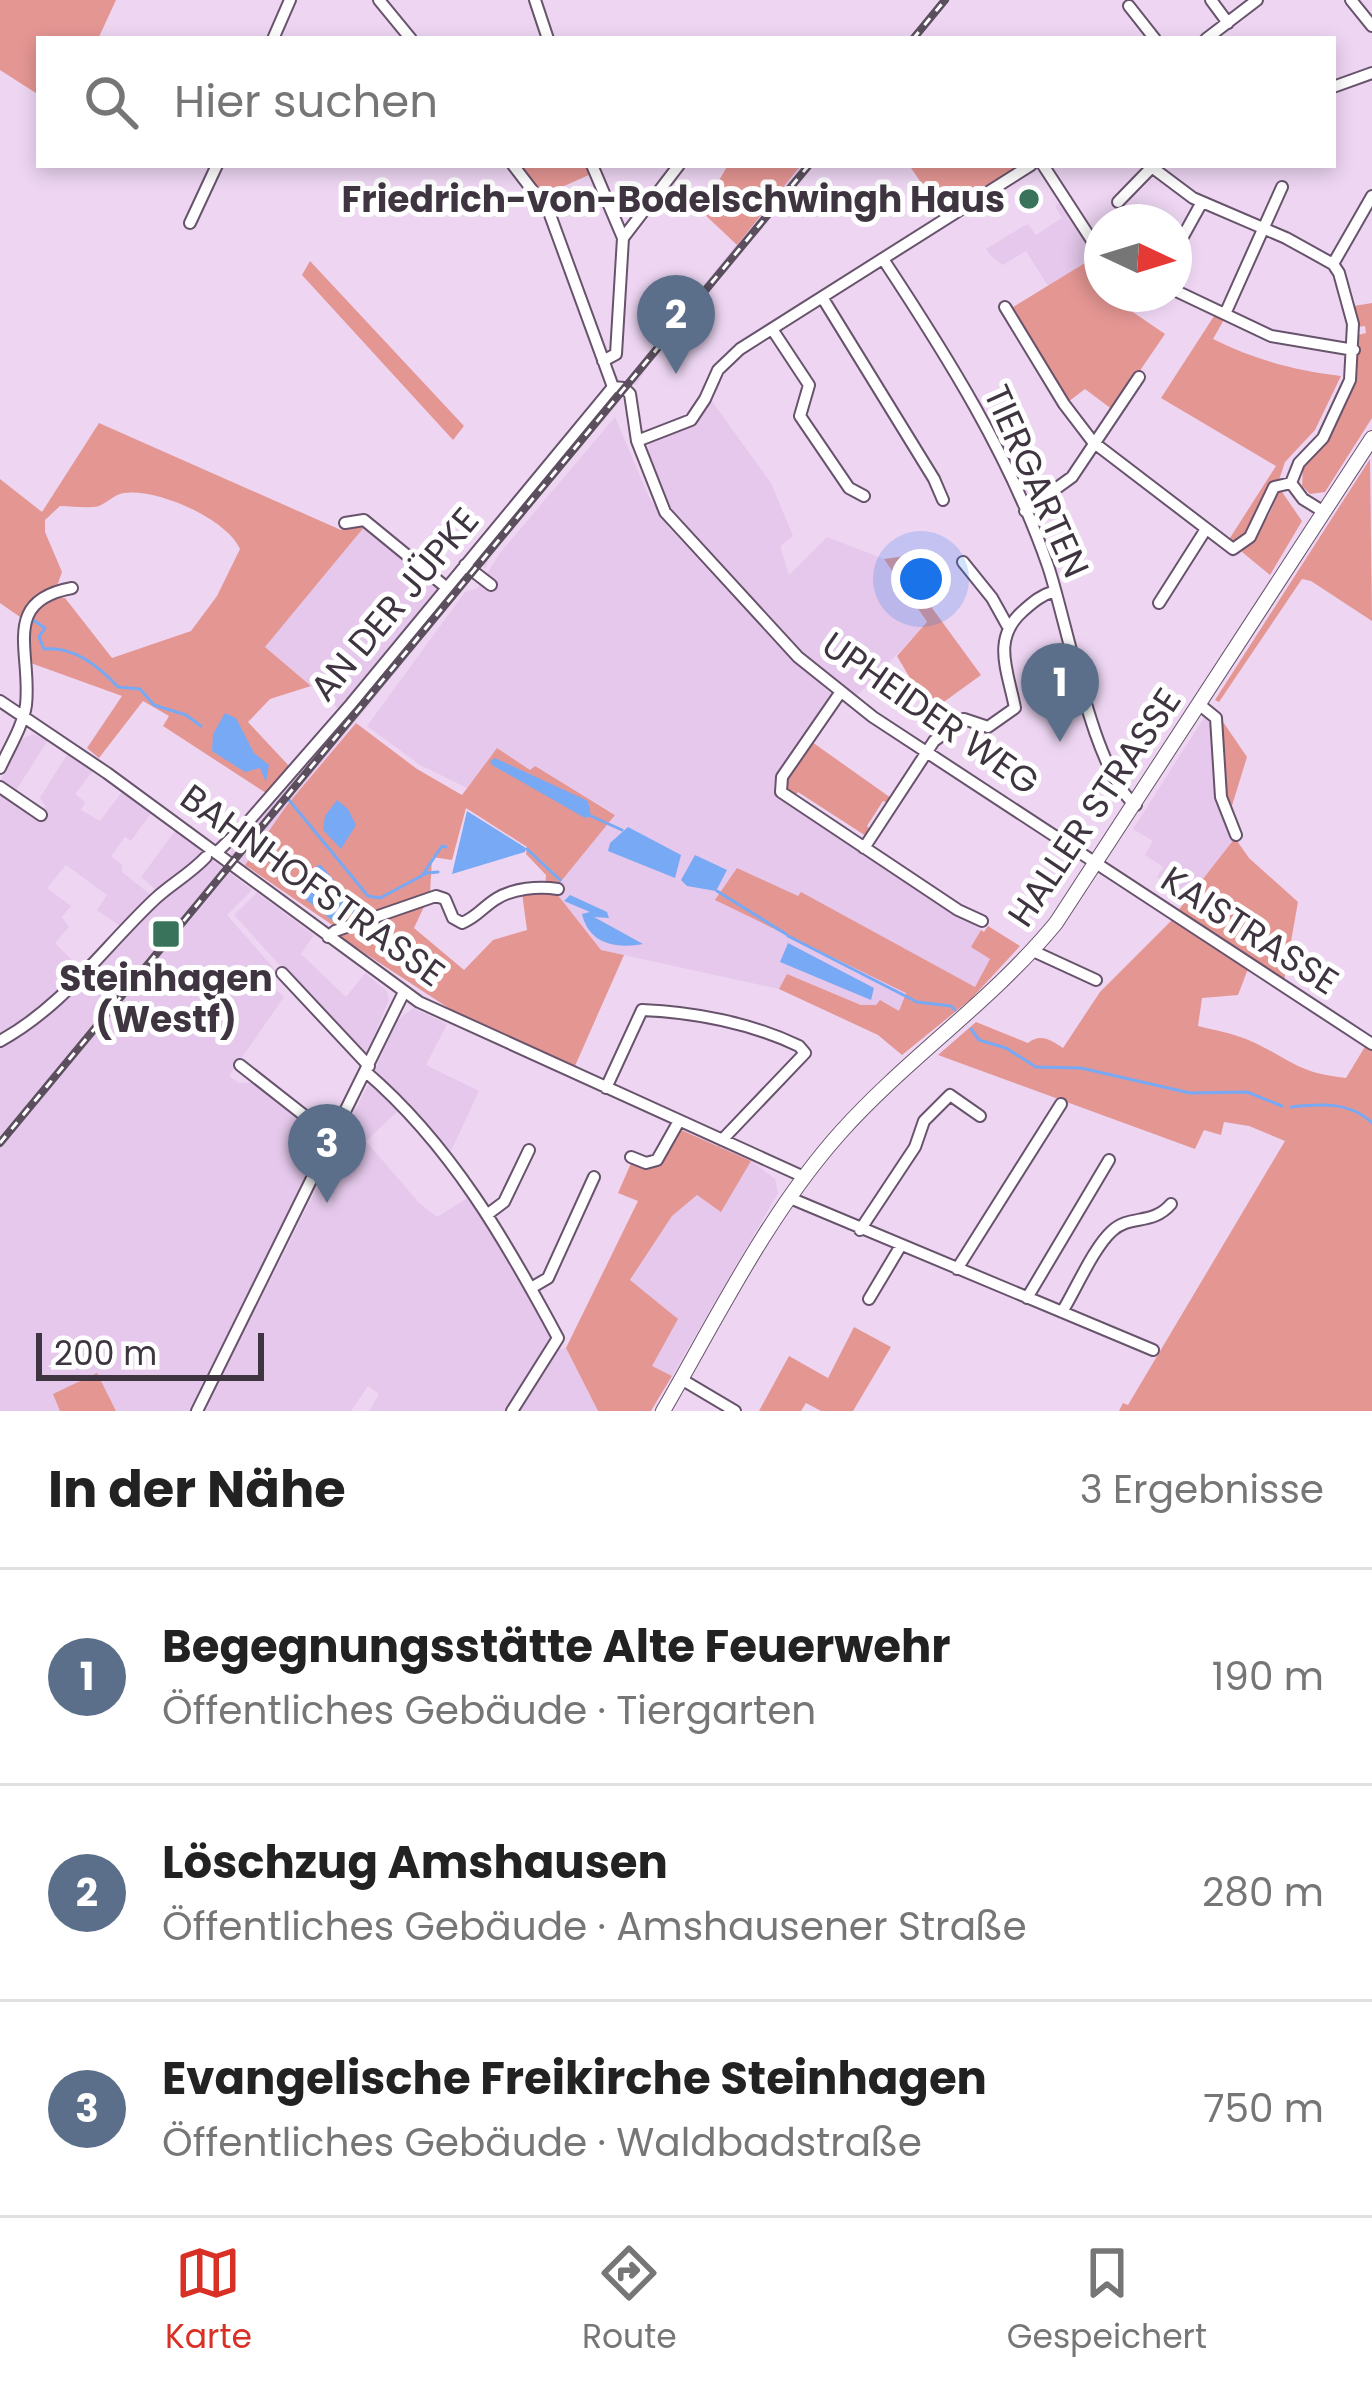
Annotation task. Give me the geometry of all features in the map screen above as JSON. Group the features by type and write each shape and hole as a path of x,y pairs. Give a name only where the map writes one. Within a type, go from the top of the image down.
{"main road":[{"name":"HALLER STRASSE","path":"662,1411 804,1177 876,1095 1033,951 1136,805 1369,447"}],"street":[{"path":"274,36 290,0"},
{"path":"379,0 409,36"},
{"path":"535,0 547,36"},
{"path":"1211,0 1228,23"},
{"path":"1210,36 1257,0"},
{"path":"1351,0 1372,26"},
{"path":"1130,6 1153,36"},
{"path":"1336,86 1372,73"},
{"path":"190,223 216,168"},
{"name":"UPHEIDER WEG","path":"515,168 549,212 613,387 630,394 637,442 656,497 680,530 798,657 840,693 1096,865"},
{"path":"593,168 623,238 616,354 603,361"},
{"path":"623,238 677,168"},
{"path":"637,442 691,420 718,370 772,329 1026,168"},
{"path":"1045,168 1084,228"},
{"path":"1118,202 1148,168"},
{"path":"1153,168 1202,202 1333,264 1348,298 1354,350 1350,380 1324,438 1294,469 1291,482 1303,499 1324,512"},
{"path":"1225,314 1282,187"},
{"path":"1333,264 1372,196"},
{"path":"1192,220 1202,202"},
{"name":"TIERGARTEN","path":"884,259 975,406 1025,511 1054,591 1075,673 1122,792 1136,805"},
{"path":"821,297 943,500"},
{"path":"1192,298 1271,336 1354,350"},
{"path":"1005,307 1093,442 1233,549 1257,526 1274,488 1291,482"},
{"path":"772,329 809,386 800,416 849,488 864,496"},
{"path":"1025,511 1072,477 1139,377"},
{"name":"AN DER JÜPKE","path":"0,1041 51,1006 157,897 185,879 276,790 613,387"},
{"path":"345,523 364,520 447,587"},
{"path":"1159,603 1206,529"},
{"path":"963,562 1007,625"},
{"path":"465,565 491,585"},
{"path":"0,768 23,716 21,635 27,610 37,599 72,588"},
{"path":"864,848 934,741 964,719 988,728 1016,708 1003,645 1007,625 1043,594 1054,591"},
{"path":"840,693 779,787 784,796 982,921"},
{"name":"BAHNHOFSTRASSE","path":"0,701 442,1015 804,1177"},
{"path":"1200,705 1216,718 1221,797 1236,835"},
{"path":"0,787 41,815"},
{"name":"KAISTRASSE","path":"1096,865 1372,1044"},
{"path":"328,937 424,898 442,897 453,918 462,923 505,895 558,889"},
{"path":"1033,951 1096,980"},
{"path":"282,973 442,1150 488,1214 558,1338 516,1410"},
{"path":"197,1411 404,992"},
{"path":"606,1088 642,1010 678,1011 726,1022 799,1046 806,1053 722,1140"},
{"path":"240,1065 333,1138"},
{"path":"860,1230 915,1148 924,1121 950,1095 980,1116"},
{"path":"957,1269 1060,1104"},
{"path":"631,1157 646,1163 657,1160 679,1121"},
{"path":"488,1214 504,1202 529,1150"},
{"path":"1027,1298 1108,1160"},
{"path":"531,1288 548,1278 594,1177"},
{"path":"790,1198 1153,1350"},
{"path":"1063,1312 1110,1232 1125,1223 1156,1218 1171,1204"},
{"path":"869,1299 900,1247"},
{"path":"681,1379 735,1411"}],"shaded area":[{"path":"0,0 116,0 99,36 36,36 36,93 0,70"},
{"path":"522,168 588,168 591,174 544,195"},
{"path":"726,168 799,168 737,245 701,211"},
{"path":"799,168 812,168 636,385 628,378"},
{"path":"911,168 1016,168 944,216"},
{"path":"1061,201 1084,234 1084,263 1048,286 1026,251 1003,265 986,249 1028,224 1036,235 1062,218 1055,206"},
{"path":"310,261 464,426 453,440 302,275"},
{"path":"1084,264 1084,312 1133,312 1165,334 1113,410 1085,389 1068,402 1010,309"},
{"path":"1372,303 1372,418 1325,492 1310,494 1302,486 1303,468 1327,439 1344,407 1355,372 1358,335 1366,333 1365,326 1358,327 1354,306"},
{"path":"1216,313 1225,318 1213,339 1275,363 1341,376 1315,430 1285,462 1249,532 1234,542 1228,541 1276,466 1161,398"},
{"path":"616,395 623,397 490,556 485,569 479,557"},
{"path":"711,400 771,483 793,536 780,546 789,575 827,537 884,559 927,623 856,697 805,654 669,506 648,454 649,444 693,423"},
{"path":"615,417 649,497 668,527 776,643 831,694 774,782 775,793 981,930 972,947 990,959 975,987 802,893 799,897 770,884 716,900 906,992 899,1011 862,1005 787,974 779,989 601,950 557,894 558,885 615,814 497,748 467,788 420,765 367,726 465,592 478,588 500,553"},
{"path":"99,423 341,530 355,524 365,526 265,647 311,686 270,699 248,722 290,767 266,793 163,726 169,716 143,701 99,758 87,748 122,696 28,662 28,626 48,598 65,598 112,658 191,631 217,596 240,549 221,527 190,508 154,495 121,494 94,507 60,506 45,520 45,532 62,572 57,586 34,598 20,617 0,603 0,479 42,512"},
{"path":"1370,459 1372,621 1302,579 1219,702 1215,700"},
{"path":"1280,489 1302,521 1270,575 1242,552 1269,515"},
{"path":"365,526 441,587 340,710 265,647"},
{"path":"913,555 941,596 932,608 981,675 930,712 897,656 927,622 884,559"},
{"path":"470,581 287,805 245,865 231,854 451,589"},
{"path":"1207,713 1235,838 1188,898 1157,877 1163,867 1145,855 1153,841 1133,829"},
{"path":"1219,716 1247,757 1230,812 1224,797"},
{"path":"356,723 417,769 462,795 497,748 615,815 558,885 557,894 601,950 624,955 575,1066 450,1009 340,937 341,931 245,865 287,805","holes":["466,808 527,847 526,854 546,875 545,890 522,893 527,930 493,940 464,970 414,928 430,894 432,857 452,860"]},
{"path":"33,734 48,740 15,792 37,808 46,807 40,798 68,753 93,771 75,794 85,802 81,810 100,821 122,792 151,813 131,841 125,837 111,856 122,865 122,872 151,895 155,889 141,877 175,831 252,890 227,915 277,972 271,985 284,997 229,1076 239,1083 257,1082 324,1138 190,1411 116,1411 97,1374 60,1411 0,1411 0,790 19,740","holes":["66,865 107,895 97,910 123,928 81,969 55,943 69,927 62,917 71,906 47,888"]},
{"path":"812,742 891,798 888,803 883,801 866,836 798,792 793,798 784,782"},
{"path":"1235,838 1249,858 1298,902 1284,981 1177,912"},
{"path":"737,868 798,896 801,892 975,987 990,959 971,947 981,930 988,926 1020,946 971,999 902,1055 878,1035 779,989 787,974 861,1005 876,1005 880,1000 899,1011 906,993 715,900"},
{"path":"257,893 314,935 301,954 346,997 365,973 387,991 389,1000 367,1053 360,1053 234,915"},
{"path":"1172,920 1248,969 1238,995 1202,998 1198,1026 1246,1039 1314,1072 1346,1078 1366,1045 1372,1048 1372,1411 1119,1411 1123,1403 1128,1405 1285,1141 1249,1126 1224,1122 1221,1135 1204,1130 1195,1149 938,1055 976,1022 1028,1043 1041,1038 1063,1048 1100,992"},
{"path":"413,1008 447,1024 426,1065 479,1091 450,1153 373,1073 398,1020"},
{"path":"370,1081 400,1109 366,1141 437,1217 471,1196 559,1349 566,1348 598,1411 369,1411 379,1394 368,1386 351,1411 205,1411"},
{"path":"679,1129 751,1161 721,1212 697,1195 672,1216 630,1280 678,1319 652,1366 672,1376 651,1411 598,1411 566,1348 638,1201 618,1193 632,1161 657,1165"},
{"path":"751,1161 775,1179 778,1193 672,1376 652,1367 630,1281 672,1216 697,1195 721,1211"},
{"path":"854,1327 891,1347 853,1411 821,1411 806,1403 801,1411 759,1411 789,1356 828,1378"},
{"path":"97,1373 116,1411 60,1411 53,1394"}],"water":[{"path":"225,713 236,718 254,753 269,765 266,782 260,768 245,772 212,751 213,734"},
{"path":"495,758 588,801 591,816 585,818 492,765"},
{"path":"337,800 356,825 341,849 323,830 325,816"},
{"path":"467,811 526,848 525,852 452,874"},
{"path":"628,827 681,855 675,878 608,851"},
{"path":"695,855 727,870 716,891 687,886 681,880"},
{"path":"318,865 359,910 334,922 299,894"},
{"path":"570,895 607,912 609,918 594,917 643,944 614,945 597,938 582,914 590,912 564,901"},
{"path":"788,943 874,988 871,1000 780,962"}],"waterway":[{"path":"33,620 45,628 39,637 44,649 75,654 118,687 140,689 154,705 186,715 201,726"},
{"path":"289,800 368,896 380,898 438,872"},
{"path":"591,816 622,830"},
{"path":"423,874 442,846 446,847"},
{"path":"527,849 560,880"},
{"path":"717,891 786,934"},
{"path":"788,936 917,1002 955,1010"},
{"path":"971,1029 979,1040 1006,1048 1036,1067 1081,1068 1190,1093 1247,1092 1282,1106"},
{"path":"1291,1107 1344,1107 1372,1123"}],"railway":[{"path":"915,36 945,0"},
{"path":"0,1143 807,168"}],"place":[{"name":"Friedrich-von-Bodelschwingh Haus","path":"1029,199"},
{"name":"Löschzug Amshausen","path":"676,374"},
{"name":"Begegnungsstätte Alte Feuerwehr","path":"1060,742"},
{"name":"Steinhagen (Westf)","path":"166,934"},
{"name":"Evangelische Freikirche Steinhagen","path":"327,1203"}]}
